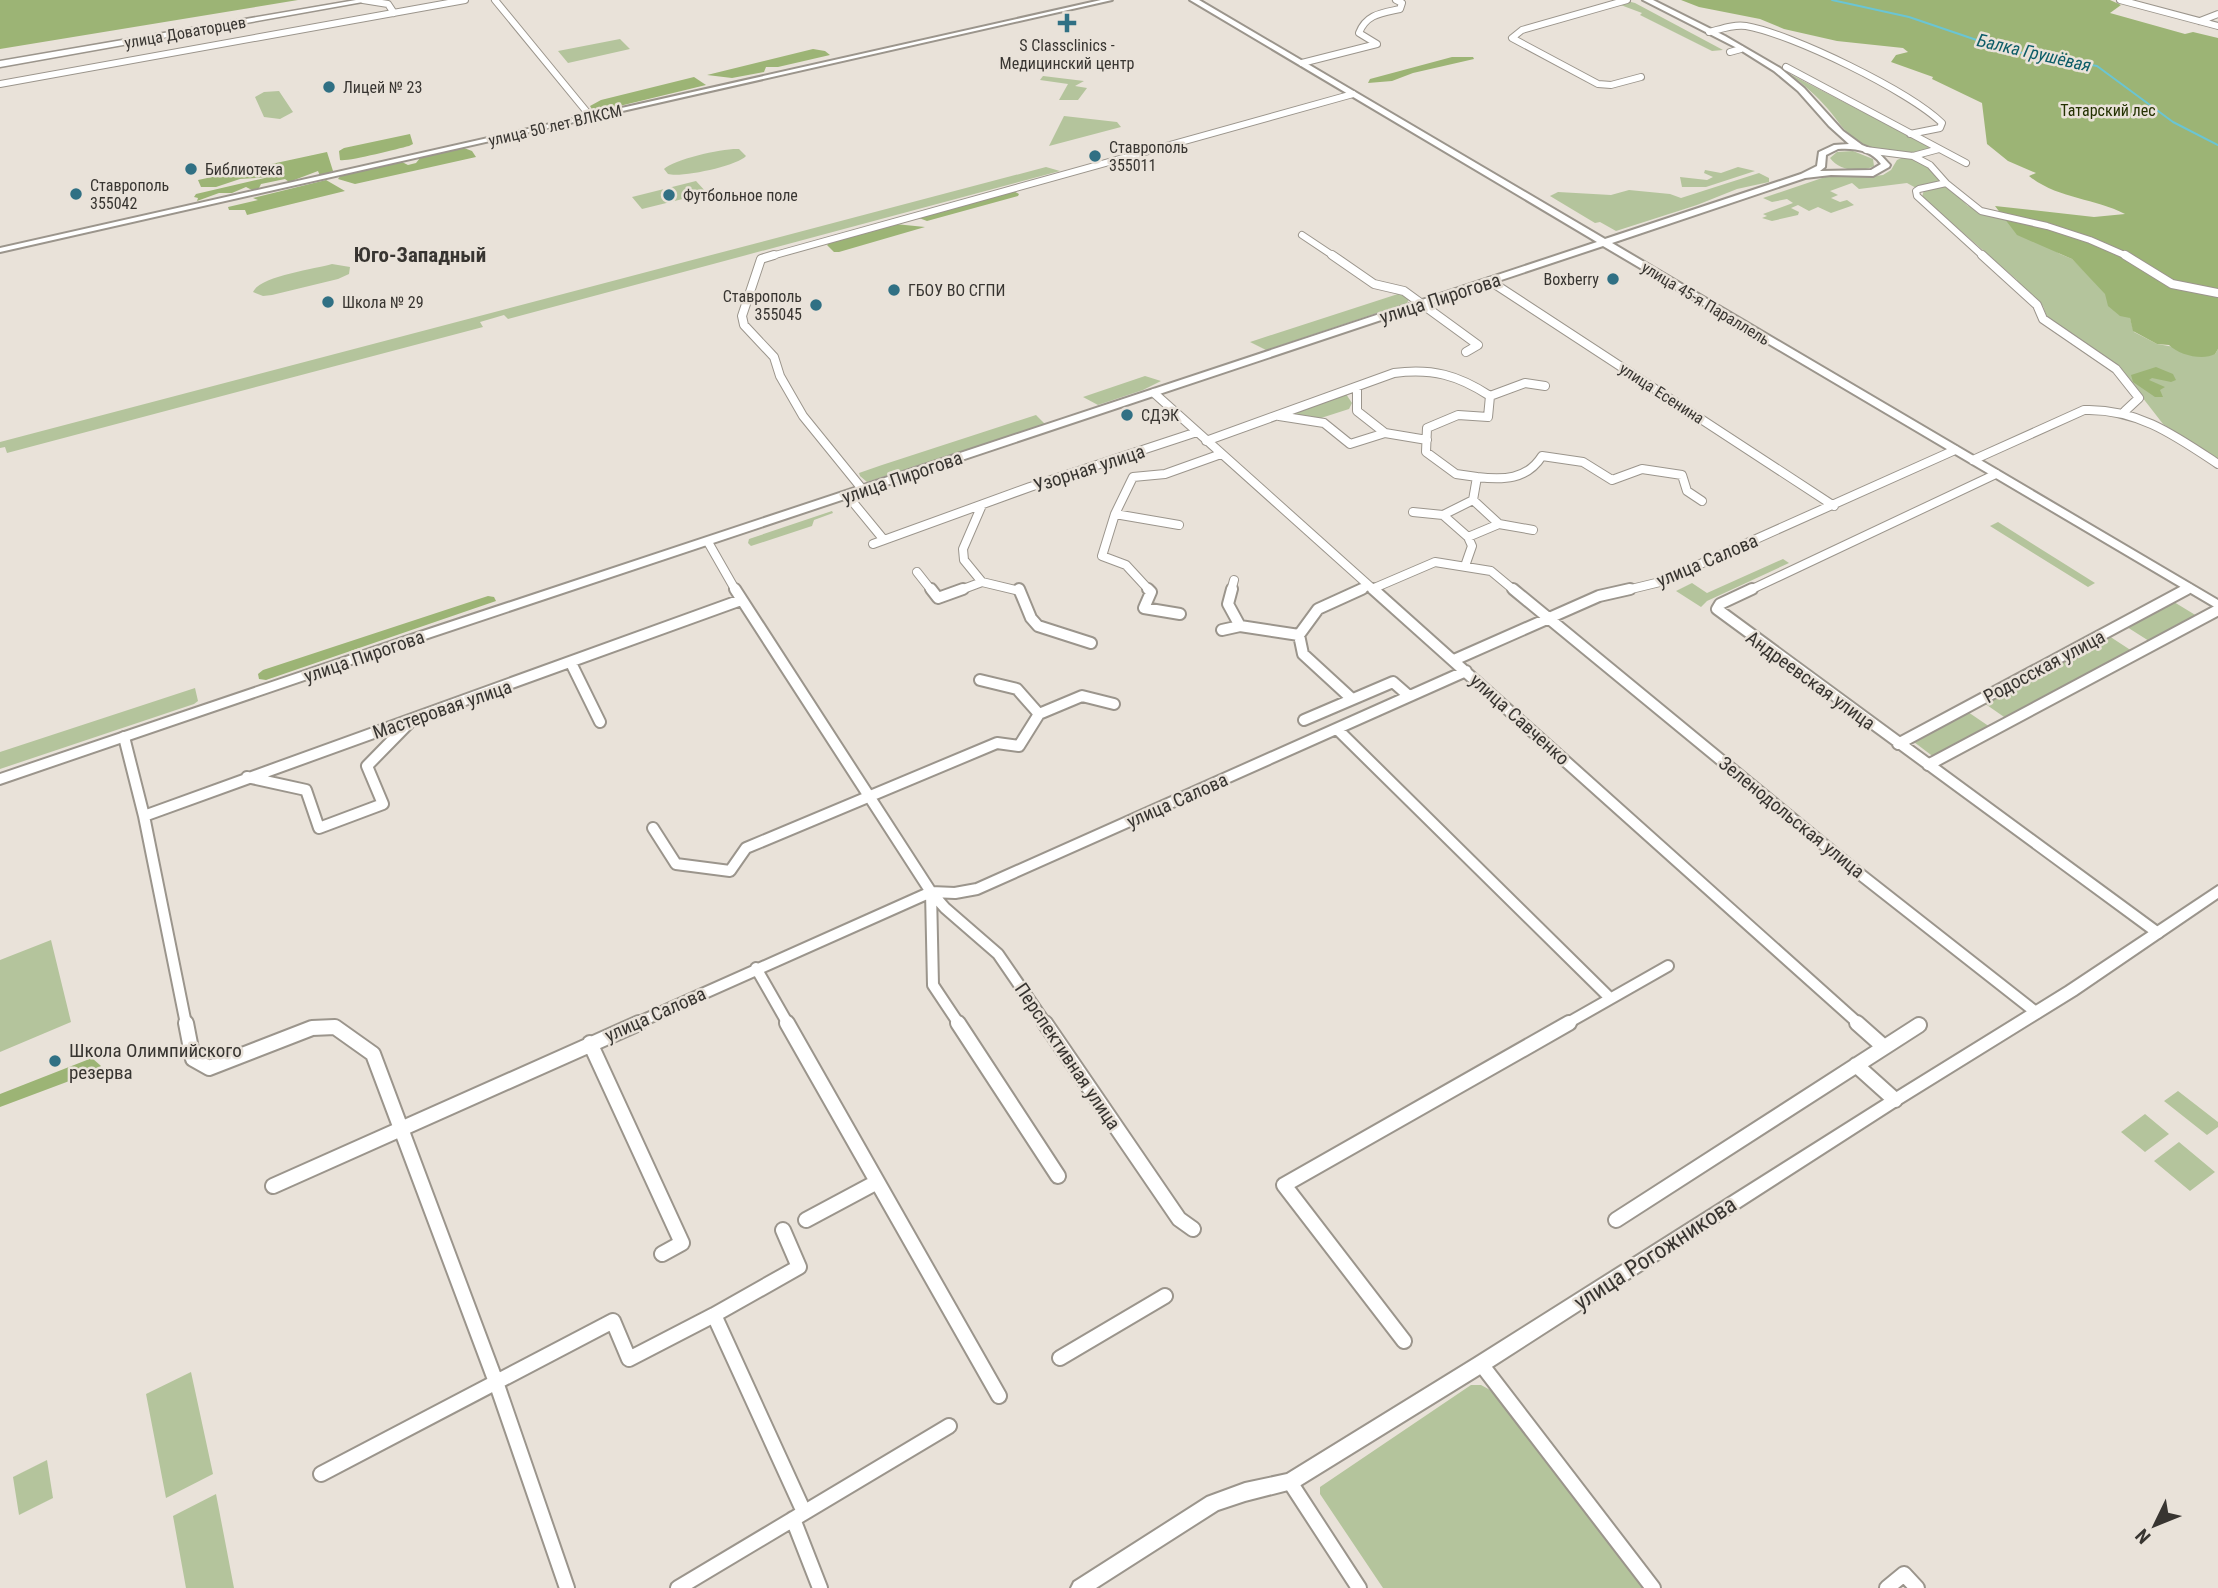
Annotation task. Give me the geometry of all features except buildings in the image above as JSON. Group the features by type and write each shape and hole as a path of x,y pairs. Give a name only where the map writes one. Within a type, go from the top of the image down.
{"main road":[{"name":"улица Доваторцев","path":"0,61 341,0"},
{"name":"улица Доваторцев","path":"0,61 365,0"},
{"name":"улица 45-я Параллель","path":"1194,0 2218,607"},
{"path":"1633,0 1782,82 1819,120 1828,142 1866,150"},
{"path":"1647,0 1741,49 1792,80 1844,137 1882,158 1886,165"},
{"name":"улица Пирогова","path":"0,779 1804,176 1821,167 1822,154 1828,142"},
{"path":"1823,161 1836,169 1855,174"},
{"name":"улица Пирогова","path":"1804,176 1831,172 1880,172 1886,165"}],"street":[{"path":"365,0 390,2 394,13"},
{"path":"0,84 465,0"},
{"path":"495,0 591,117"},
{"name":"улица 50 лет ВЛКСМ","path":"0,250 1109,0"},
{"path":"1302,63 1377,44 1359,33 1361,23 1369,17 1400,9 1402,3 1396,0"},
{"path":"1627,0 1522,30 1511,38 1598,84 1611,85 1641,77"},
{"path":"2120,0 2218,26"},
{"path":"2200,21 2218,14"},
{"path":"1709,32 1746,26 1893,90 1927,109 1942,122 1940,128 1910,134"},
{"path":"1730,52 1741,49"},
{"path":"1786,67 1966,163"},
{"path":"863,490 803,416 780,376 774,357 744,325 742,316 761,259 1353,94"},
{"path":"1866,150 1913,156 1939,149"},
{"path":"1886,165 1904,156"},
{"path":"1913,156 1930,165 1946,183 1981,211 2047,226 2090,240 2137,261 2172,284 2218,293"},
{"path":"1946,183 1919,189 1916,191 1917,196 2037,305 2043,319 2116,369 2139,398 2125,411"},
{"path":"1301,235 1374,284 1398,288 1478,345 1466,352"},
{"name":"улица Есенина","path":"1490,281 1834,506"},
{"path":"1206,440 1394,373 1416,369 1459,375 1490,396"},
{"path":"1490,396 1525,383 1545,386"},
{"path":"1357,387 1357,411 1385,433"},
{"name":"улица Савченко","path":"1154,393 1884,1047"},
{"path":"1490,396 1488,417 1465,414 1427,429 1426,452 1456,474 1504,480 1534,469 1542,456 1583,461 1612,480 1642,469 1682,475 1687,491 1702,501"},
{"path":"1973,460 2084,410 2125,411 2175,435 2218,464"},
{"path":"1276,415 1324,423 1350,444 1385,433 1426,440"},
{"name":"Узорная улица","path":"873,544 1197,432"},
{"name":"улица Салова","path":"1454,660 1599,596 1660,582 1955,450"},
{"name":"Узорная улица","path":"1180,614 1144,608 1151,592 1126,565 1101,556 1115,514 1133,477 1165,474 1221,454"},
{"name":"Андреевская улица","path":"1996,474 1720,604 1717,609 2158,933"},
{"path":"1473,500 1477,477"},
{"path":"848,495 884,540"},
{"path":"1413,512 1443,515 1473,500"},
{"path":"1473,500 1499,524"},
{"path":"982,505 963,549 964,560 982,582"},
{"path":"1115,514 1179,525"},
{"path":"1443,515 1468,537 1472,546 1465,566"},
{"path":"1468,537 1499,524 1533,530"},
{"name":"Перспективная улица","path":"708,542 741,600 931,892 945,908 998,954 1179,1219 1193,1229"},
{"name":"Зеленодольская улица","path":"1370,587 1435,562 1491,571 1852,867 2037,1013"},
{"path":"917,572 938,598 982,582 1020,589 1031,619 1045,632 1091,643"},
{"path":"1234,580 1228,604 1240,626"},
{"path":"1352,699 1303,654 1300,635 1318,609 1370,587"},
{"name":"Родосская улица","path":"1898,744 2189,588"},
{"name":"Мастеровая улица","path":"144,816 741,600"},
{"name":"Родосская улица","path":"1928,765 2218,607"},
{"path":"1222,630 1240,626 1300,635"},
{"path":"571,663 600,722"},
{"name":"улица Салова","path":"273,1186 931,892 955,893 977,889 1466,671"},
{"path":"979,680 1017,689 1039,713"},
{"path":"1304,719 1393,682 1409,696"},
{"path":"653,828 676,864 730,871 746,848 997,743 1019,746 1039,713 1082,696 1114,704"},
{"path":"247,777 306,790 319,828 383,804 367,766 412,719"},
{"path":"1337,729 1610,998"},
{"path":"124,737 144,816 193,1059 209,1068 312,1028 335,1027 373,1054 496,1382 567,1588"},
{"name":"улица Рогожникова","path":"1080,1588 1213,1503 1245,1492 1290,1482 1482,1364 1895,1100 2037,1013 2218,891"},
{"path":"931,892 933,985 1058,1176"},
{"path":"1404,1341 1284,1185 1668,966"},
{"path":"756,968 999,1396"},
{"path":"1616,1220 1919,1025"},
{"path":"590,1043 682,1243 662,1254"},
{"path":"1856,1065 1895,1100"},
{"path":"806,1220 877,1182"},
{"path":"321,1474 613,1321 629,1359 715,1315 799,1267 783,1230"},
{"path":"1060,1359 1165,1296"},
{"path":"715,1315 798,1516 820,1588"},
{"path":"1482,1364 1653,1588"},
{"path":"678,1588 949,1426"},
{"path":"1290,1482 1359,1588"},
{"path":"1887,1588 1904,1574 1917,1588"}],"green space":[{"path":"0,0 298,0 0,49"},
{"name":"Татарский лес","path":"1681,0 2110,0 2121,5 2110,13 2185,34 2193,32 2218,38 2218,349 2215,354 2198,357 2185,354 2169,345 2157,344 2133,331 2130,318 2120,316 2108,306 2105,294 2072,259 2017,235 1995,206 2094,217 2125,214 2040,184 2029,176 2036,173 2008,161 1987,144 1982,103 1932,79 1933,77 1891,62 1896,55 1908,52 1903,48 1837,41 1784,29 1760,19 1699,7"},
{"path":"1627,1 1723,50 1712,51 1640,15 1642,13 1618,4"},
{"path":"620,39 630,49 568,63 558,51"},
{"path":"813,49 825,51 830,55 778,67 766,67 764,72 732,78 707,75"},
{"path":"1452,57 1474,59 1413,73 1392,81 1368,83 1370,79"},
{"path":"1788,73 1928,146 1930,150 1890,152 1861,144 1804,85"},
{"path":"1043,76 1084,81 1075,86 1087,88 1078,100 1059,100 1068,84 1040,80"},
{"path":"694,77 706,85 599,111 593,111 590,106 601,100"},
{"path":"279,91 293,112 280,119 264,117 255,97 264,92"},
{"path":"1064,116 1117,122 1121,127 1049,146"},
{"path":"410,134 413,144 409,146 340,160 339,151 344,148"},
{"path":"464,148 472,151 476,157 355,184 338,179 341,175 402,162 408,165 416,163 420,158"},
{"path":"739,149 746,156 721,167 675,175 668,174 664,169 700,155"},
{"path":"1853,151 1873,159 1874,166 1850,170 1839,166 1830,158 1837,152"},
{"path":"327,152 333,171 320,176 318,171 289,182 285,179 261,184 259,188 252,190 246,187 197,201 198,198 194,197 196,194 269,177 240,179 216,187 201,187 198,180"},
{"path":"1904,157 1918,159 1944,180 1916,188 1907,183 1859,189 1852,183 1830,191 1838,195 1831,198 1840,202 1847,200 1854,205 1831,213 1818,207 1809,211 1798,205 1791,208 1799,212 1798,215 1772,221 1762,218 1767,216 1763,214 1793,203 1787,199 1772,202 1763,198 1831,175 1883,175 1891,170 1897,160"},
{"path":"1046,167 1060,171 508,319 504,315 480,322 483,327 7,453 5,447 0,448 0,442"},
{"path":"1738,167 1755,171 1706,187 1682,187 1680,177 1707,180 1713,177 1704,173 1705,170 1721,173"},
{"path":"1759,173 1769,178 1769,182 1737,189 1616,231 1600,222 1595,223 1550,196 1558,192 1611,195 1629,190 1670,194 1681,198"},
{"path":"326,180 345,191 247,215 245,210 229,210 228,207 258,200 253,198"},
{"name":"Футбольное поле","path":"696,181 707,193 642,209 632,197"},
{"path":"1948,186 1968,206 2004,217 2072,259 2130,318 2134,332 2157,344 2215,354 2218,349 2218,461 2163,424 2118,366 2047,317 2043,306 2015,281 2017,280 1922,197 1924,190"},
{"path":"1012,190 1019,194 1018,196 927,221 919,218"},
{"path":"895,224 925,227 839,252 834,252 827,245 831,241"},
{"path":"332,264 350,267 349,274 272,295 263,296 253,292 258,286 277,277"},
{"path":"1401,293 1410,297 1407,303 1266,350 1250,342"},
{"path":"2156,367 2173,374 2176,380 2149,380 2165,387 2160,390 2163,397 2155,397 2133,382 2131,375"},
{"path":"1145,376 1161,381 1098,405 1083,397"},
{"path":"1346,394 1352,403 1349,409 1321,418 1294,415 1295,412"},
{"path":"1036,415 1045,424 867,482 860,476 859,473 882,465"},
{"path":"832,511 833,513 814,520 812,526 751,546 748,543 749,539"},
{"path":"1998,522 2095,583 2088,587 1990,526"},
{"path":"1783,559 1789,563 1707,601 1701,607 1676,591 1692,583 1707,593"},
{"path":"488,596 494,597 496,601 266,680 259,679 258,674 263,670"},
{"path":"2174,602 2197,616 2149,641 2127,627"},
{"path":"2109,636 2132,651 2007,719 1984,703"},
{"path":"195,688 198,701 194,704 0,769 0,752"},
{"path":"1968,712 1990,727 1935,758 1914,742"},
{"path":"51,940 71,1022 0,1052 0,960"},
{"path":"92,1058 101,1066 96,1071 0,1107 0,1094"},
{"path":"2178,1091 2218,1122 2218,1127 2207,1135 2164,1101"},
{"path":"2145,1114 2169,1134 2145,1152 2121,1132"},
{"path":"2179,1142 2215,1172 2190,1191 2154,1161"},
{"path":"191,1372 213,1474 166,1498 146,1394"},
{"path":"1471,1385 1481,1385 1492,1391 1643,1588 1383,1588 1320,1494 1320,1487"},
{"path":"47,1460 53,1498 19,1515 13,1477"},
{"path":"216,1494 234,1588 186,1588 173,1516"}],"waterway":[{"name":"Балка Грушёвая","path":"1832,0 1909,17 2006,50 2097,66 2173,122 2218,145"}],"place":[{"name":"S Classclinics - Медицинский центр","path":"1067,23"},
{"name":"Лицей № 23","path":"329,87"},
{"name":"Ставрополь 355011","path":"1095,156"},
{"name":"Библиотека","path":"191,169"},
{"name":"Ставрополь 355042","path":"76,194"},
{"name":"Футбольное поле","path":"669,195"},
{"name":"Boxberry","path":"1613,279"},
{"name":"ГБОУ ВО СГПИ","path":"894,290"},
{"name":"Школа № 29","path":"328,302"},
{"name":"Ставрополь 355045","path":"816,305"},
{"name":"СДЭК","path":"1127,415"},
{"name":"Школа Олимпийского резерва","path":"55,1061"}],"district":[{"name":"Юго-Западный","path":"420,255"}]}
